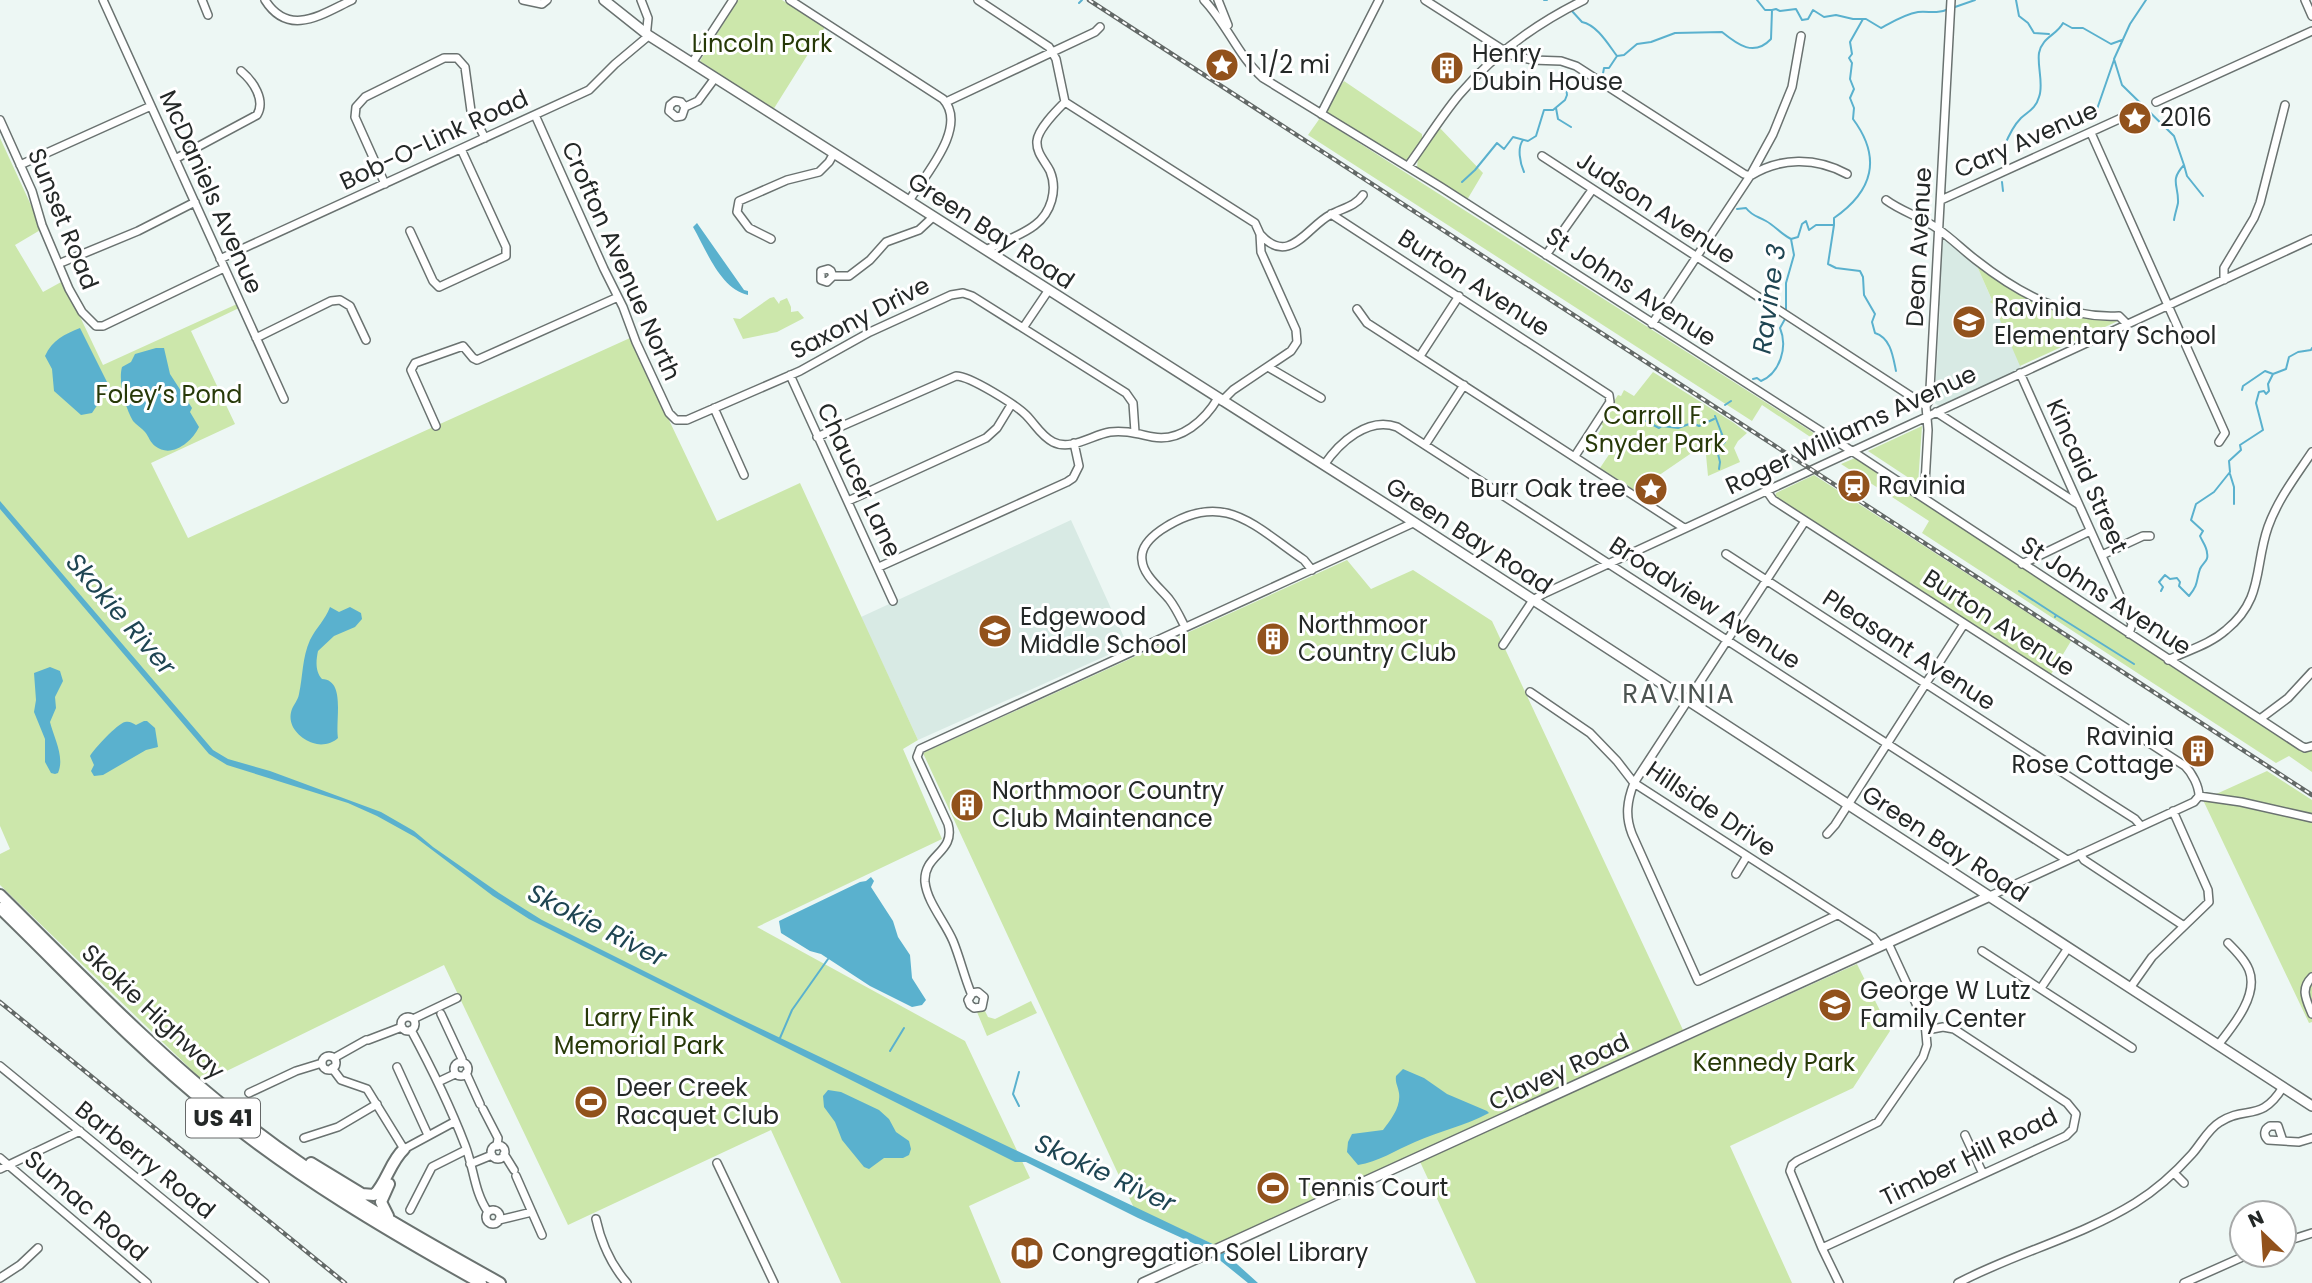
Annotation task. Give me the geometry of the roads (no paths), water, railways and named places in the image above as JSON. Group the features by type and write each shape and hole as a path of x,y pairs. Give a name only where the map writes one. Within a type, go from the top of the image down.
{"highway":[{"name":"Skokie Highway","path":"0,895 163,1053 242,1121 321,1178 500,1283"},
{"name":"Skokie Highway","path":"0,908 145,1050 251,1139 352,1209 481,1283"},
{"path":"242,1121 369,1196 379,1190 396,1157 404,1149"},
{"path":"395,1223 385,1213 381,1202 403,1160 404,1149"}],"main road":[{"name":"Green Bay Road","path":"604,0 648,35 1324,465 2312,1106"},
{"name":"Clavey Road","path":"1143,1283 1990,896"}],"street":[{"name":"McDaniels Avenue","path":"103,0 284,399"},
{"path":"202,0 208,15"},
{"path":"265,0 274,12 282,17 302,21 352,0"},
{"path":"523,0 542,4 547,0"},
{"path":"641,0 648,18 648,35"},
{"path":"692,63 733,0"},
{"path":"790,0 946,102 951,120 949,137 909,201"},
{"path":"978,0 1052,51 1065,102 1253,221 1269,243 1286,246 1304,237 1331,214 1354,204 1363,195"},
{"name":"St Johns Avenue","path":"1204,0 1254,70 1919,494 2168,660 2260,719 2308,746"},
{"path":"1218,0 1233,39"},
{"path":"1321,114 1379,0"},
{"path":"1426,0 1519,58 1561,61 1576,66 1750,176"},
{"path":"1408,166 1458,96 1504,51 1554,16 1584,0"},
{"name":"Dean Avenue","path":"1919,494 1925,484 1926,406 1930,389 1951,0"},
{"path":"2305,0 2312,16"},
{"path":"946,102 1095,32 1100,27"},
{"path":"2156,103 2312,31"},
{"name":"Bob-O-Link Road","path":"220,259 589,90 648,35"},
{"path":"1652,324 1750,176 1773,134 1794,78 1801,36"},
{"path":"385,184 355,117 357,105 365,97 444,58 457,58 465,67 471,111 485,138"},
{"path":"175,159 257,115 261,101 250,78 241,71"},
{"path":"685,107 698,101 715,78"},
{"path":"986,250 1034,226 1046,213 1053,187 1050,172 1038,151 1038,138 1040,130 1065,102"},
{"path":"2224,280 2224,268 2260,203 2285,105"},
{"path":"20,165 151,106"},
{"name":"Cary Avenue","path":"1941,200 2127,115"},
{"name":"Crofton Avenue North","path":"535,116 669,413 676,420"},
{"name":"Sunset Road","path":"0,120 32,191 41,221 69,289 82,312 97,327 224,268"},
{"path":"2091,133 2225,433 2219,442"},
{"path":"410,231 433,281 439,287 506,256 506,247 461,149"},
{"path":"771,239 749,228 737,212 739,201 787,180 819,172 834,153"},
{"name":"Judson Avenue","path":"1542,156 1926,406"},
{"path":"1750,176 1783,163 1805,161 1820,163 1847,174"},
{"path":"1546,256 1592,190"},
{"path":"1886,200 1939,229 1992,272 2038,300 2075,313 2119,316 2127,324"},
{"path":"63,262 138,232 195,202"},
{"name":"Burton Avenue","path":"1331,214 1609,395 1611,401 1575,456"},
{"path":"834,276 849,276 870,260 886,242 919,230 933,217"},
{"path":"817,437 953,376 970,379 1024,413 1050,441 1059,444 1074,443 1109,432 1135,432 1155,438 1174,435 1203,420 1220,400 1291,351 1298,338 1260,247 1260,234"},
{"name":"Roger Williams Avenue","path":"1533,600 2312,239"},
{"path":"1266,261 1278,246"},
{"path":"1023,328 1048,291"},
{"name":"Saxony Drive","path":"676,420 687,420 790,375 870,332 956,293 972,296 1126,393 1133,403 1135,432"},
{"path":"1420,356 1459,296"},
{"path":"436,425 411,370 415,363 463,346 477,360 618,297"},
{"path":"256,338 331,301 340,300 351,306 366,340"},
{"path":"1357,309 1367,323 1684,528"},
{"path":"1268,367 1321,398"},
{"name":"Kincaid Street","path":"2020,373 2132,624 2129,634"},
{"name":"Chaucer Lane","path":"790,375 893,601"},
{"path":"1425,445 1464,385"},
{"path":"848,501 986,438 1011,405"},
{"path":"714,408 744,475"},
{"path":"1936,412 2078,504"},
{"name":"Broadview Avenue","path":"1324,465 1344,440 1379,425 1397,427 2067,860"},
{"path":"879,567 1067,482 1073,478 1079,466 1074,443"},
{"path":"2168,660 2214,640 2236,621 2247,606 2258,579 2264,541 2275,510 2312,452"},
{"name":"Burton Avenue","path":"1766,491 1773,500 2185,766 2190,771 2199,796"},
{"path":"1185,627 1168,597 1148,574 1142,560 1143,548 1147,542 1164,528 1185,518 1210,510 1230,512 1308,562 1312,570"},
{"path":"1805,521 1634,783 1628,803 1629,826 1698,981 1837,915"},
{"path":"972,994 954,942 925,880 928,866 948,843 950,834 918,757 922,747 1413,523"},
{"path":"2022,564 2090,531"},
{"path":"2102,555 2143,536 2150,536"},
{"name":"Pleasant Avenue","path":"1726,554 2135,819 2141,826"},
{"path":"1503,645 1533,600"},
{"path":"1827,834 1965,624"},
{"path":"2260,719 2288,698 2312,672"},
{"name":"Hillside Drive","path":"1530,692 1590,733 1634,783 1884,944"},
{"path":"1990,896 2194,802 2199,796 2241,802 2312,818"},
{"path":"2130,988 2151,957 2205,908 2210,896 2173,811"},
{"path":"2080,854 2184,926"},
{"path":"1736,874 1747,856"},
{"path":"2218,1045 2246,1002 2252,986 2248,967 2228,943"},
{"path":"1839,1283 1790,1175 1792,1165 1878,1122 1923,1057 1927,1045 1927,1030 1884,944"},
{"path":"2041,988 2068,948"},
{"path":"1982,951 2132,1048"},
{"path":"2312,976 2305,984 2304,990 2312,1014"},
{"path":"402,1027 404,1018 413,1019 457,998"},
{"path":"442,1014 462,1059 461,1063"},
{"path":"411,1030 415,1025 413,1019"},
{"path":"402,1027 411,1030"},
{"path":"249,1093 296,1071 322,1063 327,1056 334,1058 367,1040 402,1027"},
{"name":"Timber Hill Road","path":"1822,1248 2066,1136 2073,1129 2074,1111 2067,1102 1954,1029 1943,1027 1927,1030"},
{"path":"411,1030 438,1082 466,1150 480,1200 488,1212 497,1212 499,1220 532,1212"},
{"path":"332,1068 335,1064 334,1058"},
{"path":"322,1063 326,1068 332,1068"},
{"path":"461,1063 467,1068 466,1073 481,1107 498,1138 498,1146"},
{"path":"456,1074 455,1065 461,1063"},
{"name":"Barberry Road","path":"0,1066 265,1283"},
{"path":"397,1067 428,1135"},
{"path":"332,1068 341,1080 368,1089 404,1149 454,1122"},
{"path":"438,1082 456,1074 461,1076 466,1073"},
{"path":"1958,1283 2115,1215 2152,1192 2174,1172 2216,1124 2266,1107 2283,1087"},
{"path":"304,1138 338,1127 377,1104"},
{"path":"0,1169 80,1131"},
{"path":"1965,1135 1983,1174"},
{"path":"2283,1141 2299,1142 2312,1138"},
{"path":"498,1146 502,1147 542,1234"},
{"path":"492,1155 492,1149 498,1146"},
{"path":"410,1210 432,1167 466,1150"},
{"path":"492,1155 497,1159 504,1154"},
{"path":"470,1164 492,1155"},
{"name":"Sumac Road","path":"0,1158 147,1283"},
{"path":"718,1163 774,1283"},
{"path":"2174,1172 2184,1183"},
{"path":"517,1214 528,1203"},
{"path":"596,1219 609,1256 627,1283"},
{"path":"0,1278 38,1248"},
{"path":"2184,1283 2228,1263"}],"water":[{"path":"697,223 744,290 748,291 748,295 729,285 722,277 693,227"},
{"path":"80,328 111,390 92,413 81,415 54,391 52,369 45,356 55,342"},
{"name":"Foley’s Pond","path":"164,348 170,374 192,408 190,412 199,427 186,443 168,451 155,446 133,421 122,387 122,367 131,362 135,354"},
{"path":"0,501 213,750 228,759 270,771 381,812 414,831 499,893 542,920 734,1016 1217,1246 1258,1283 1248,1283 1206,1249 1026,1162 1015,1162 529,919 493,896 415,837 377,816 348,803 227,765 209,754 0,509"},
{"path":"330,607 339,612 350,607 361,613 362,619 355,627 334,636 318,651 318,673 322,679 334,686 338,702 338,738 330,743 319,744 308,741 295,730 291,715 298,696 307,647"},
{"path":"50,667 60,671 63,681 55,697 56,708 50,722 60,761 58,773 55,774 51,773 45,762 45,739 34,712 34,673"},
{"path":"144,721 155,728 158,747 146,750 103,775 94,776 91,771 94,765 90,756 101,742 125,722 136,725"},
{"path":"871,877 874,881 871,887 893,921 898,937 910,955 912,978 926,1000 922,1005 912,1007 870,986 821,954 810,951 781,933 779,921"},
{"path":"1403,1069 1424,1078 1447,1094 1489,1113 1424,1138 1380,1159 1358,1165 1347,1152 1348,1142 1352,1134 1383,1130 1397,1108 1399,1091 1396,1076"},
{"path":"828,1090 841,1092 879,1110 889,1119 896,1132 909,1141 909,1155 903,1158 884,1158 869,1169 864,1167 842,1140 835,1122 824,1107 823,1096"}],"waterway":[{"name":"Ravine 3","path":"1079,3 1082,0"},
{"path":"1757,0 1765,10 1772,10"},
{"name":"Ravine 3","path":"1955,7 1975,0"},
{"name":"Ravine 3","path":"2016,0 2019,16 2028,23 2034,33 2049,34"},
{"name":"Ravine 3","path":"2146,0 2130,24 2114,59 2122,85 2174,136 2184,165 2176,179 2178,203 2174,220"},
{"name":"Ravine 3","path":"1602,79 1604,68 1609,68 1617,56 1624,55 1637,44 1675,33 1722,32 1740,45 1758,47 1771,39 1772,10 1776,9 1796,9 1802,20 1808,19 1813,10 1824,17 1836,15 1866,19 1881,28 1913,13 1946,10"},
{"name":"Ravine 3","path":"1571,10 1582,22 1597,31 1617,56"},
{"name":"Ravine 3","path":"1786,310 1786,283 1794,255 1791,239 1798,237 1802,224 1806,221 1809,230 1816,225 1834,225 1834,218 1857,197 1869,173 1868,147 1853,119 1854,108 1850,98 1854,89 1850,79 1850,42 1863,19"},
{"name":"Ravine 3","path":"2004,167 2004,147 2009,136 2018,121 2038,101 2041,87 2039,53 2046,40 2063,23 2072,28 2083,28 2111,44 2122,40"},
{"path":"2096,112 2114,60"},
{"name":"Ravine 3","path":"1462,182 1497,143 1504,149 1513,137 1528,141 1536,136 1544,110 1553,110 1565,100 1566,87 1589,87 1592,91 1599,89 1600,84"},
{"path":"1556,108 1558,119 1571,127"},
{"path":"1523,140 1520,156 1524,172"},
{"path":"2184,165 2187,176 2203,196"},
{"path":"2002,182 2003,191"},
{"path":"1737,209 1746,208 1791,239"},
{"path":"1834,225 1828,264 1836,268 1860,271 1864,295 1875,314 1872,322 1875,333 1888,344 1896,371"},
{"name":"Ravine 3","path":"1753,379 1761,381 1768,377 1781,359 1783,343 1780,328 1785,319"},
{"name":"Ravine 3","path":"2161,591 2163,587 2159,582 2165,575 2170,579 2177,578 2179,586 2189,596 2192,592 2207,556 2200,536 2203,531 2191,520 2196,504 2214,492 2230,472 2229,461 2241,450 2240,445 2263,430 2256,403 2259,392 2264,391 2266,394 2269,391 2268,384 2273,374 2286,369 2289,357 2312,348"},
{"name":"Ravine 3","path":"2242,390 2243,386 2265,371 2273,374"},
{"name":"Ravine 3","path":"1725,405 1731,401"},
{"name":"Ravine 3","path":"1715,416 1725,442 1717,450 1719,469"},
{"name":"Ravine 3","path":"1646,421 1659,428 1678,428 1692,423 1699,426 1714,419"},
{"name":"Ravine 3","path":"2230,474 2234,487 2234,504"},
{"path":"2019,591 2056,615"},
{"path":"2055,617 2056,615 2134,664"},
{"path":"780,1038 792,1010 828,959"},
{"path":"890,1051 904,1028"},
{"path":"1019,1072 1013,1094 1019,1106"}],"railway":[{"path":"1089,0 2312,795"},
{"path":"0,1002 345,1283"}],"place":[{"name":"1 1/2 mi","path":"1222,65"},
{"name":"Henry Dubin House","path":"1447,68"},
{"name":"2016","path":"2135,118"},
{"name":"Ravinia Elementary School","path":"1969,322"},
{"name":"Ravinia","path":"1854,486"},
{"name":"Burr Oak tree","path":"1651,489"},
{"name":"Edgewood Middle School","path":"995,631"},
{"name":"Northmoor Country Club","path":"1273,639"},
{"name":"Ravinia Rose Cottage","path":"2198,751"},
{"name":"Northmoor Country Club Maintenance","path":"967,805"},
{"name":"George W Lutz Family Center","path":"1835,1005"},
{"name":"Deer Creek Racquet Club","path":"591,1102"},
{"name":"Tennis Court","path":"1273,1188"},
{"name":"Congregation Solel Library","path":"1027,1253"}],"district":[{"name":"RAVINIA","path":"1679,694"}],"park label":[{"name":"Lincoln Park","path":"762,44"},
{"name":"Carroll F. Snyder Park","path":"1655,430"},
{"name":"Larry Fink Memorial Park","path":"639,1032"},
{"name":"Kennedy Park","path":"1774,1063"}],"water label":[{"name":"Skokie River","path":"121,614"},
{"name":"Skokie River","path":"597,925"},
{"name":"Skokie River","path":"1105,1173"}]}
